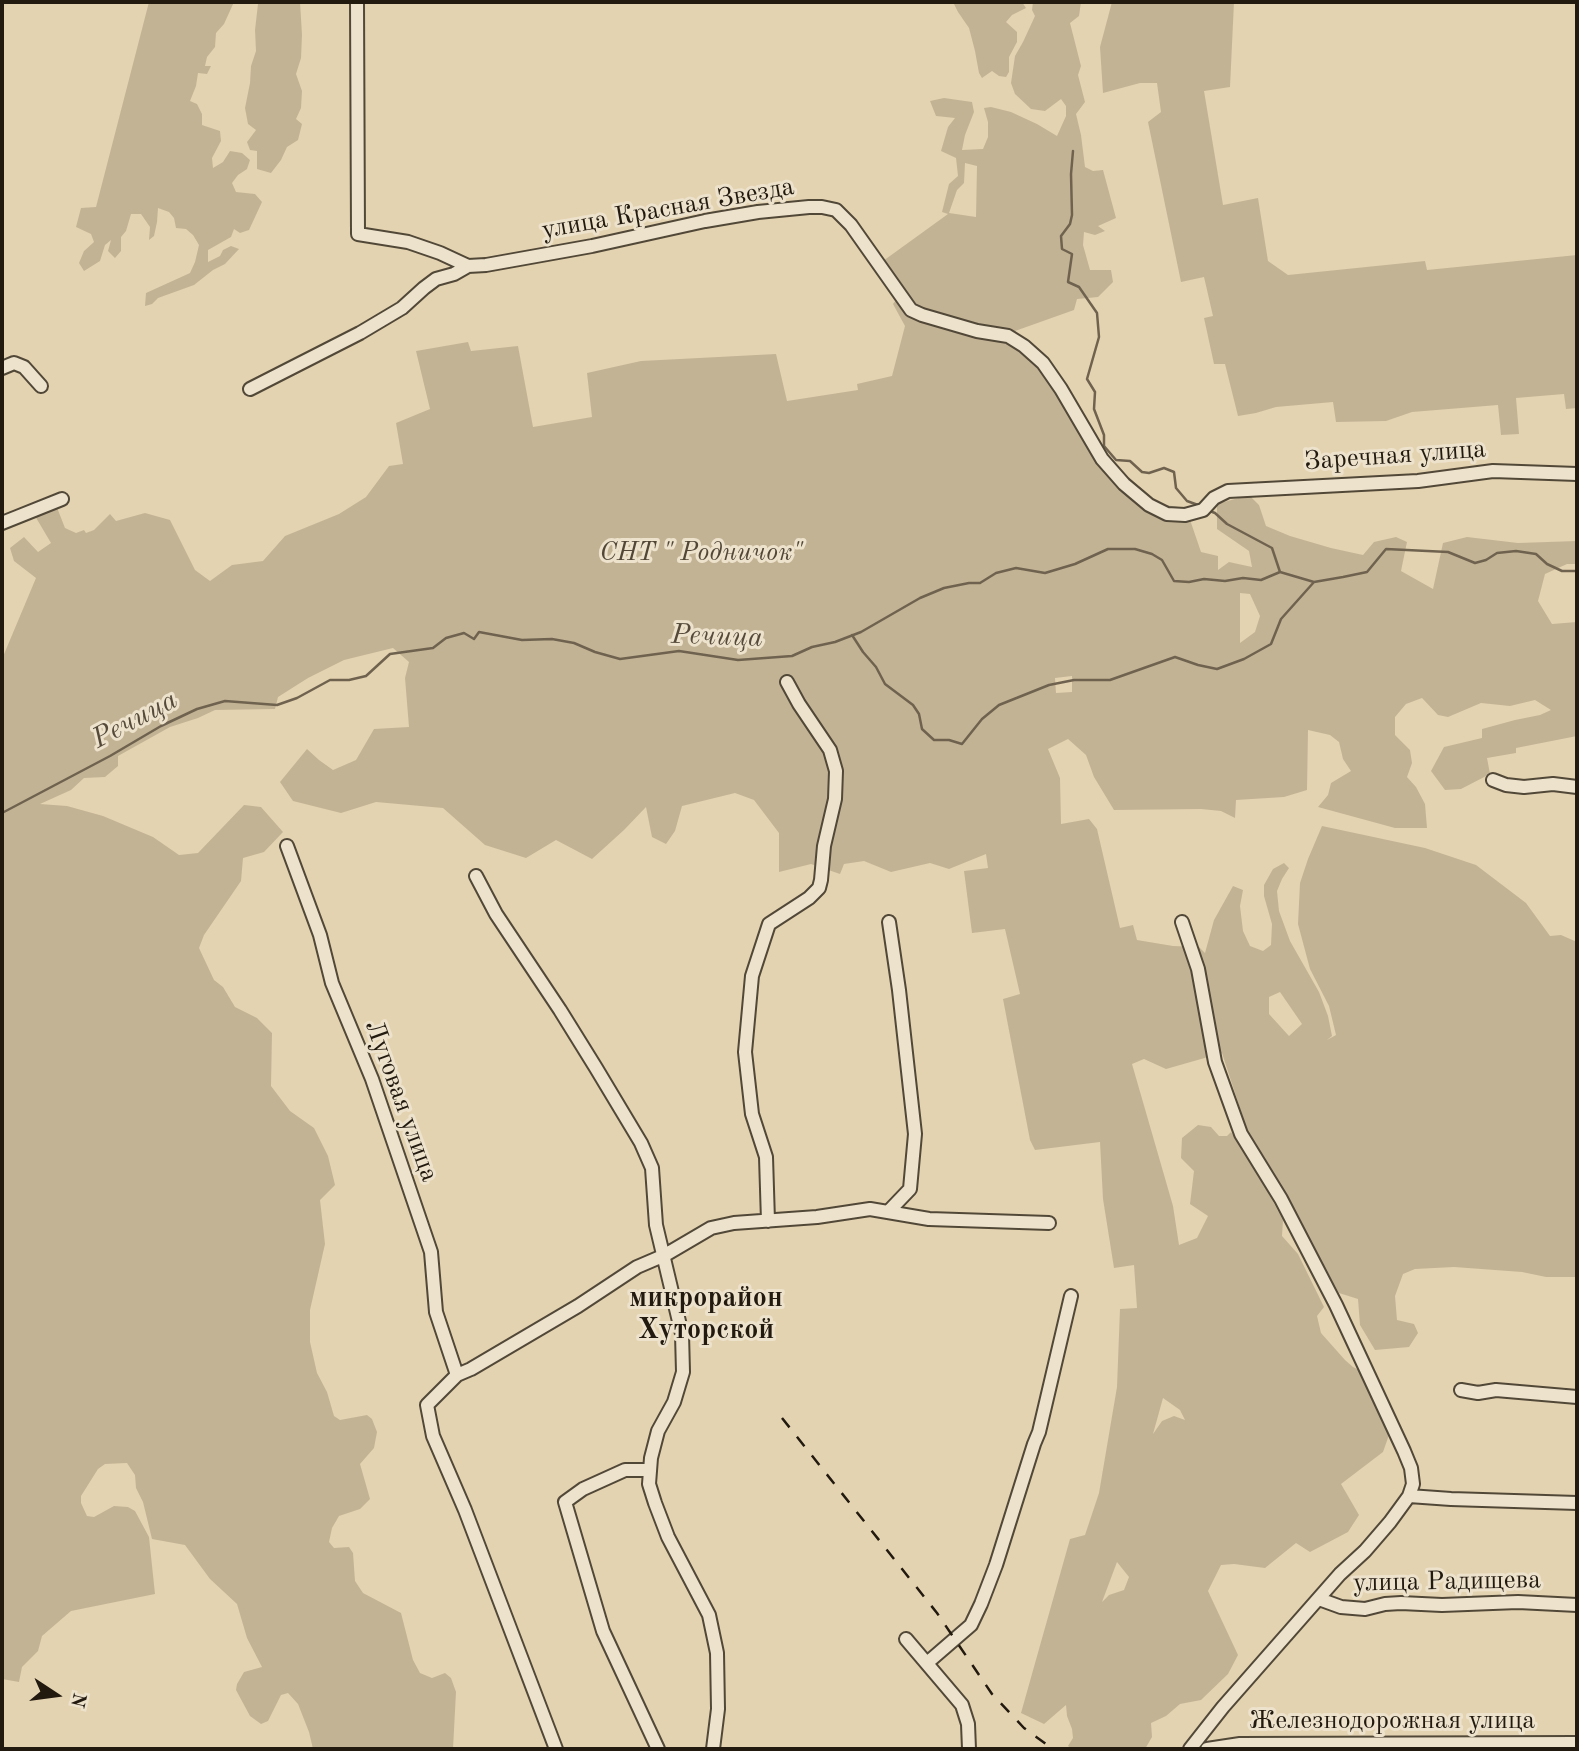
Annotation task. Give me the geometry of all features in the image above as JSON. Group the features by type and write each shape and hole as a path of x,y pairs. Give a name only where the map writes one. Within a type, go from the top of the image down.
{"street":[{"path":"358,2 358,234 408,242 468,266"},
{"name":"улица Красная Звезда","path":"250,389 360,333 402,307 436,279 454,274 468,266 592,246 758,212 822,207 836,210 851,225 911,310 966,328 1008,336 1043,363 1102,459 1124,484 1149,505 1167,514 1185,515 1203,510 1217,496"},
{"path":"2,368 14,363 24,367 41,386"},
{"name":"Заречная улица","path":"1217,496 1228,491 1418,481 1493,471 1577,474"},
{"path":"2,523 62,499"},
{"path":"768,1221 766,1157 752,1114 745,1052 752,976 769,924 809,898 819,888 824,846 835,799 836,771 830,750 787,682"},
{"path":"1493,780 1524,787 1553,784 1577,787"},
{"name":"Луговая улица","path":"287,846 320,935 332,983 372,1079 431,1252 436,1312 457,1375"},
{"path":"476,876 496,914 560,1010 641,1143 652,1168 656,1225 682,1334 683,1372 674,1402 658,1431 651,1458 649,1484 668,1537 709,1615 712,1627 717,1653 718,1709 712,1749"},
{"path":"888,1212 910,1189 915,1134 889,922"},
{"path":"1182,922 1198,970 1214,1062 1241,1134 1306,1245 1365,1363 1411,1468 1413,1484 1409,1496 1390,1522 1340,1574 1223,1707 1190,1749"},
{"path":"556,1749 465,1510 433,1436 427,1405 457,1375 578,1306 638,1267 711,1228 734,1223 817,1217 870,1209 929,1219 1049,1223"},
{"path":"928,1664 971,1625 981,1605 1039,1432 1072,1296"},
{"path":"1461,1390 1478,1393 1496,1390 1577,1397"},
{"path":"650,1470 625,1470 583,1489 565,1502 603,1631 658,1749"},
{"path":"1409,1496 1577,1503"},
{"name":"улица Радищева","path":"1319,1599 1341,1607 1365,1609 1401,1603 1442,1605 1518,1602 1577,1605"},
{"path":"906,1639 962,1705 968,1724 969,1749"},
{"name":"Железнодорожная улица","path":"1207,1749 1240,1744 1577,1744"}],"green space":[{"path":"149,2 234,2 224,24 216,33 215,47 207,57 205,66 211,66 207,74 198,73 190,101 197,104 202,114 202,125 220,131 221,141 212,158 213,168 223,162 230,151 242,153 250,160 247,169 232,183 236,192 255,194 262,202 249,230 240,233 234,229 231,237 208,250 208,262 231,246 239,249 225,264 194,285 158,298 145,306 146,293 190,273 199,245 193,235 186,229 176,228 174,218 169,212 158,208 154,236 149,240 150,227 141,214 131,214 126,231 121,237 121,251 115,258 108,251 111,240 105,245 100,261 84,271 79,263 84,251 94,242 91,234 76,227 81,208 96,207"},
{"path":"256,2 300,2 301,58 296,74 302,91 301,108 296,119 302,124 298,140 287,147 271,173 257,169 257,151 250,150 247,142 256,130 248,124 245,108 256,51"},
{"path":"953,2 1022,2 1026,8 1012,15 1006,22 1017,32 1017,42 1009,57 1009,72 1006,77 992,71 982,78 969,28"},
{"name":"СНТ \" Родничок\"","path":"1033,2 1081,2 1079,16 1070,23 1081,66 1078,75 1085,102 1076,114 1085,167 1093,171 1103,170 1116,218 1098,226 1105,231 1095,235 1084,232 1083,245 1090,270 1111,270 1113,282 1098,297 1077,299 1074,310 1015,331 1047,357 1084,416 1105,456 1158,504 1186,508 1201,552 1218,556 1218,570 1229,562 1252,567 1249,551 1217,529 1217,504 1249,495 1259,505 1266,526 1290,536 1363,555 1374,542 1396,537 1407,542 1401,571 1433,589 1443,543 1467,537 1518,543 1577,541 1577,564 1567,564 1545,574 1538,601 1552,624 1577,622 1577,736 1516,748 1516,753 1487,758 1490,774 1461,789 1445,790 1431,771 1444,747 1482,738 1482,729 1551,710 1535,700 1510,706 1481,703 1448,717 1438,715 1422,698 1406,704 1395,717 1395,735 1410,750 1412,763 1407,777 1425,804 1427,828 1395,828 1318,807 1328,795 1331,783 1351,771 1343,759 1339,742 1330,735 1308,730 1307,790 1284,797 1236,800 1235,818 1221,811 1201,809 1114,810 1094,777 1086,755 1068,739 1048,749 1060,778 1061,824 1089,819 1097,829 1120,928 1133,925 1137,940 1199,947 1205,953 1214,920 1233,886 1243,890 1240,906 1243,931 1250,946 1263,951 1271,945 1272,924 1264,896 1264,885 1273,869 1284,863 1289,868 1277,891 1279,911 1290,941 1319,992 1328,1016 1332,1036 1327,1040 1336,1035 1329,1006 1310,969 1298,924 1300,883 1322,826 1425,848 1476,865 1526,903 1550,936 1561,935 1577,942 1577,1277 1546,1277 1522,1272 1454,1267 1415,1269 1403,1274 1395,1296 1397,1320 1414,1324 1418,1333 1409,1347 1375,1350 1360,1325 1358,1299 1339,1293 1246,1127 1222,1053 1166,1069 1144,1059 1132,1064 1173,1206 1179,1245 1197,1238 1208,1216 1190,1204 1194,1171 1181,1158 1182,1138 1198,1125 1211,1127 1219,1136 1227,1136 1231,1132 1283,1220 1282,1236 1298,1254 1324,1307 1317,1316 1321,1333 1345,1360 1361,1371 1389,1435 1383,1452 1341,1484 1359,1515 1348,1532 1310,1552 1296,1543 1265,1568 1221,1565 1208,1591 1238,1655 1228,1674 1201,1700 1180,1704 1166,1716 1151,1723 1152,1737 1145,1749 1072,1749 1068,1746 1073,1738 1066,1705 1044,1724 1021,1713 1070,1539 1085,1535 1099,1493 1117,1387 1120,1309 1137,1308 1134,1265 1114,1268 1103,1199 1100,1142 1035,1150 1030,1140 1003,999 1020,994 1005,929 972,933 964,871 988,868 986,854 949,869 930,863 891,872 864,861 844,864 840,874 811,864 779,872 779,833 754,800 735,793 682,806 675,831 666,844 652,837 646,807 592,859 556,840 526,858 485,845 443,808 376,802 341,813 293,801 280,782 307,749 333,770 356,760 374,729 409,727 405,678 409,662 393,648 344,660 278,697 275,709 215,710 170,727 118,756 118,766 105,777 84,778 71,790 40,804 67,806 103,816 153,837 179,855 198,853 244,805 261,807 283,832 264,852 243,858 241,881 204,935 199,948 214,980 223,987 235,1007 257,1018 272,1033 271,1086 290,1111 314,1128 328,1156 335,1185 320,1200 325,1244 310,1310 310,1342 317,1373 327,1392 334,1416 340,1420 367,1415 372,1419 377,1432 374,1448 360,1464 370,1499 360,1509 339,1516 332,1528 329,1542 334,1548 349,1547 353,1553 355,1581 363,1593 401,1613 413,1660 420,1673 432,1678 445,1673 451,1678 456,1692 453,1749 313,1749 298,1704 288,1693 281,1695 268,1721 261,1724 250,1716 236,1690 237,1684 244,1672 262,1667 247,1638 237,1604 210,1579 185,1545 152,1539 143,1502 136,1488 135,1475 127,1463 105,1464 98,1469 81,1496 81,1503 87,1516 94,1517 114,1506 128,1507 135,1511 149,1537 155,1594 71,1611 42,1636 38,1651 22,1667 19,1682 2,1679 2,659 36,578 14,561 10,548 24,537 38,552 51,543 35,516 56,505 65,528 76,533 94,530 110,514 116,521 145,513 170,520 195,570 210,581 232,565 263,561 285,536 339,514 366,497 389,466 403,464 396,423 430,409 416,351 468,342 471,351 518,346 533,427 592,417 587,373 641,361 776,354 787,401 858,390 857,384 892,376 905,326 893,304 903,291 883,261 948,214 942,212 949,184 958,176 956,158 941,151 948,127 955,118 936,116 930,101 944,98 972,102 974,112 962,150 983,149 988,137 984,108 1011,112 1057,136 1066,116 1066,106 1061,99 1045,111 1031,109 1015,94 1011,83 1015,56 1035,16 1032,10","holes":["965,163 977,166 976,217 949,213 957,190 964,183","1240,593 1250,594 1260,616 1255,632 1240,643","1072,676 1072,692 1056,693 1055,678","1280,992 1302,1024 1289,1036 1269,1014 1269,997","1163,1398 1180,1410 1185,1420 1174,1416 1162,1421 1153,1434","1117,1562 1129,1577 1124,1590 1109,1595 1102,1602"]},
{"path":"1112,2 1234,2 1230,87 1204,91 1223,205 1258,198 1268,261 1288,275 1425,261 1427,270 1577,255 1577,408 1566,409 1564,394 1516,398 1519,434 1501,435 1498,405 1412,412 1386,421 1336,422 1333,402 1276,407 1238,416 1225,364 1214,364 1204,318 1213,316 1204,277 1181,282 1148,122 1161,112 1157,83 1140,83 1103,93 1100,47"}],"waterway":[{"name":"Речица","path":"1073,151 1072,215 1070,224 1061,236 1062,249 1072,254 1068,282 1079,287 1097,313 1099,337 1087,379 1095,392 1094,409 1104,435 1104,446 1116,460 1130,461 1142,472 1149,473 1164,468 1174,472 1176,488 1187,501 1198,505"},
{"name":"Речица","path":"1207,510 1272,548 1280,572"},
{"name":"Речица","path":"2,813 197,709 225,701 277,705 297,698 330,680 366,676 390,654 433,648 446,638 464,633 474,639 479,632 522,640 552,639 574,643 620,659 679,651 738,660 792,656 861,632 920,598 944,588 980,583 996,573 1016,568 1045,573 1075,564 1108,549 1135,549 1152,554 1162,560 1174,581 1189,582 1204,579 1261,580 1280,572 1314,582 1367,572 1386,549 1448,552 1475,563 1497,553 1516,551 1536,554 1547,564 1562,571 1577,571"},
{"path":"852,635 885,684 913,705 919,714 922,729 934,740 949,740 962,744 982,719 999,705 1049,685 1074,680 1110,680 1175,657 1217,669 1244,659 1271,644 1281,619 1314,582"}],"railway":[{"path":"782,1418 937,1613 992,1694 1024,1728 1053,1749"}],"district":[{"name":"микрорайон Хуторской","path":"706,1315"}]}
